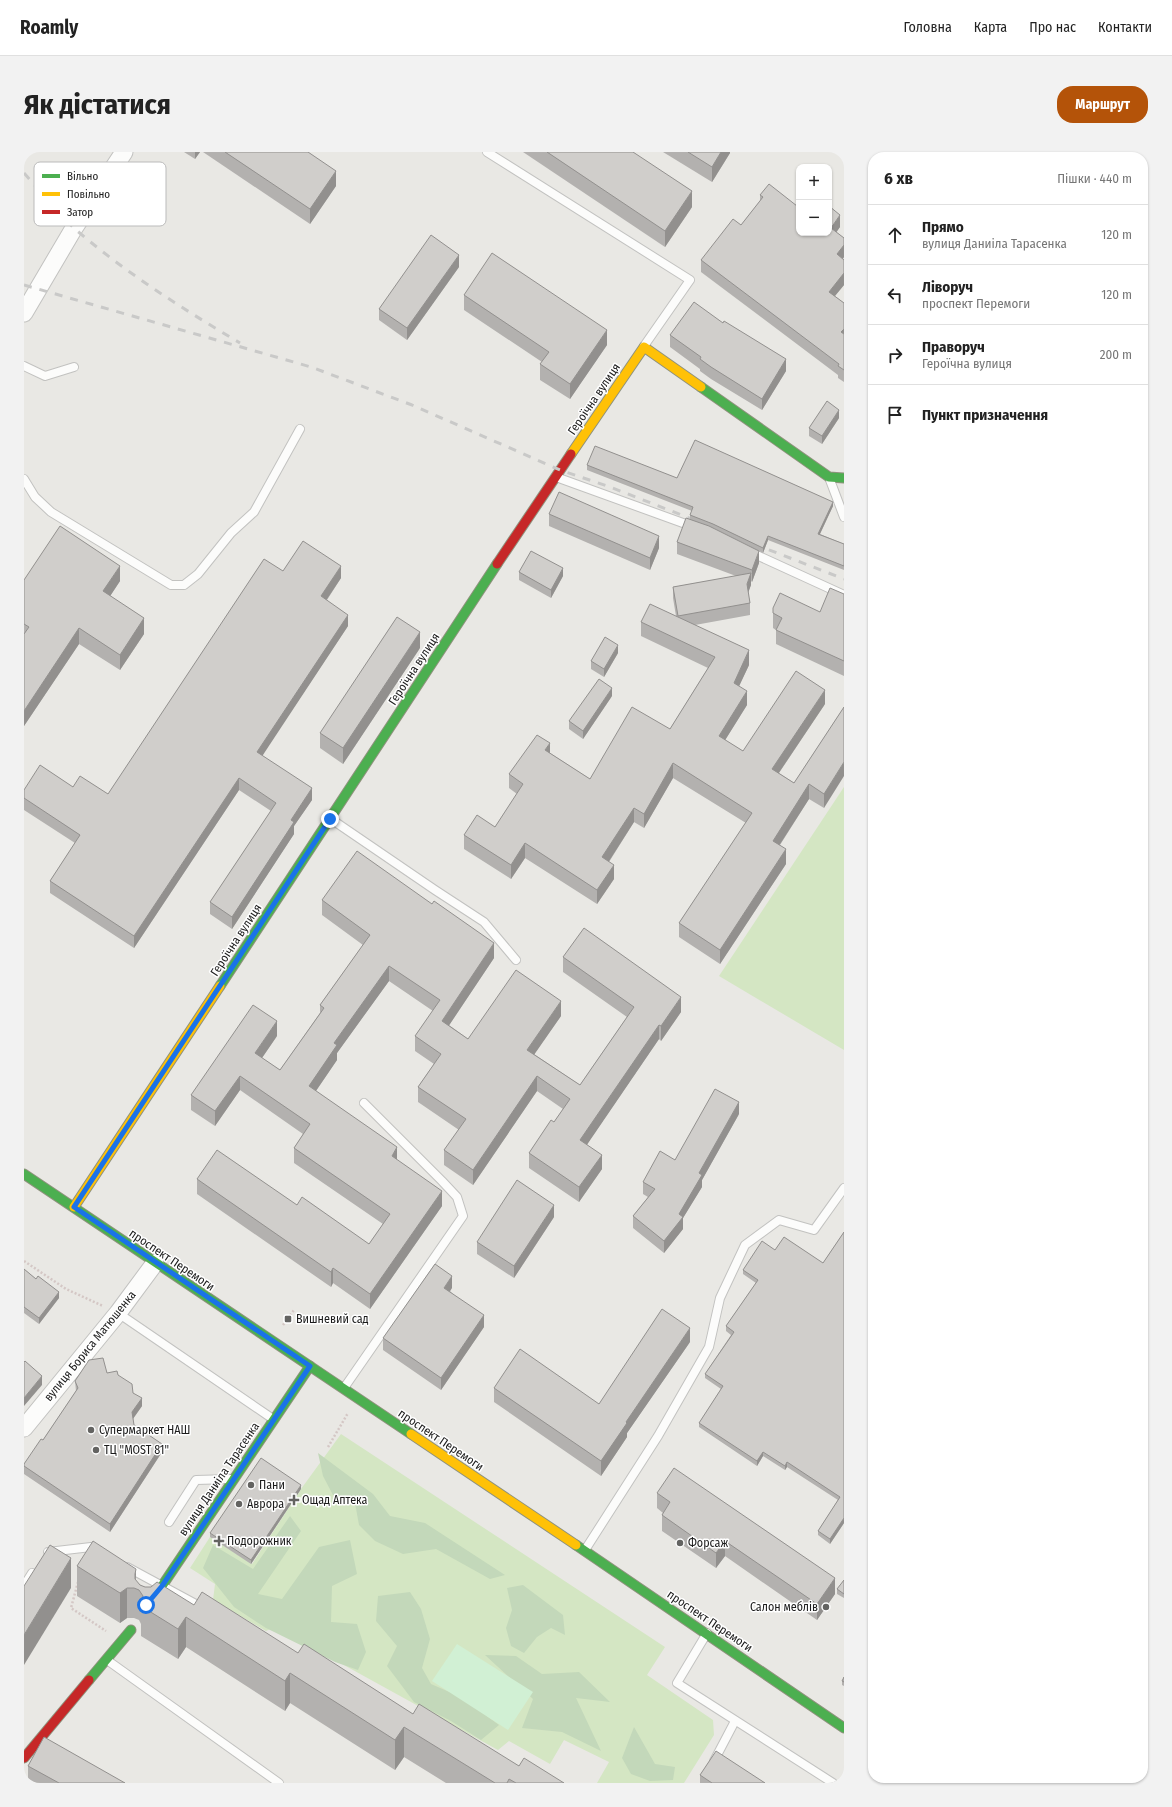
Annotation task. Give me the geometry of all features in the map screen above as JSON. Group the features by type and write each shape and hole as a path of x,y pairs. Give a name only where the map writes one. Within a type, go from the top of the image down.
{"street":[{"path":"117,162 124,152"},
{"path":"24,313 75,226"},
{"path":"644,347 829,477 844,478"},
{"name":"Героїчна вулиця","path":"74,1207 555,477 644,347"},
{"name":"проспект Перемоги","path":"24,1174 707,1633 844,1728"},
{"name":"вулиця Бориса Матюшенка","path":"24,1428 118,1313 155,1263"},
{"name":"вулиця Даниіла Тарасенка","path":"146,1605 162,1586 310,1366"},
{"path":"24,1758 35,1750 106,1659 131,1630"}],"lane":[{"path":"487,152 690,280 644,347"},
{"path":"24,366 45,376 74,367"},
{"path":"24,479 35,497 51,512 171,585 184,585 198,574 231,532 254,512 300,430"},
{"path":"555,477 704,531"},
{"path":"829,477 844,517"},
{"path":"746,550 844,596"},
{"path":"330,819 484,922 516,960"},
{"path":"344,1389 463,1216 457,1197 364,1103"},
{"path":"584,1550 658,1436 709,1347 720,1298 745,1245 779,1220 814,1230 844,1188"},
{"path":"118,1313 274,1419"},
{"path":"169,1522 196,1480 233,1479"},
{"path":"43,1558 47,1552 91,1547 104,1554"},
{"path":"116,1561 211,1612"},
{"path":"24,1586 35,1569"},
{"path":"707,1633 677,1683 833,1783"},
{"path":"106,1659 279,1783"},
{"path":"710,1769 735,1721"}],"path":[{"path":"24,1261 66,1289 118,1313"},
{"path":"328,1447 358,1398"},
{"path":"79,1580 71,1608 121,1641"}],"green space":[{"path":"844,787 844,1050 719,976"},
{"path":"341,1434 665,1647 647,1675 713,1720 714,1735 684,1783 597,1783 609,1762 564,1740 550,1764 509,1741 498,1750 275,1627 266,1631 213,1600 215,1584 190,1568 210,1537 252,1564 301,1489"},
{"path":"318,1453 373,1494 390,1516 425,1523 505,1575 490,1579 436,1549 403,1554 375,1541 359,1525 355,1503 333,1495 323,1476"},
{"path":"290,1516 301,1531 258,1594 282,1599 319,1547 350,1540 357,1574 332,1586 331,1622 357,1624 366,1652 358,1670 335,1662 266,1628 234,1607 203,1568 213,1545 253,1569"},
{"path":"523,1585 563,1615 565,1635 551,1628 537,1637 524,1653 511,1646 506,1628 512,1610 507,1588"},
{"path":"410,1592 421,1609 430,1639 422,1668 431,1684 461,1697 499,1725 481,1740 451,1721 414,1702 387,1666 397,1646 376,1621 378,1596"},
{"path":"457,1644 533,1692 508,1730 432,1681"},
{"path":"485,1655 516,1656 542,1674 579,1672 610,1702 576,1698 601,1751 562,1732 522,1728 533,1699"},
{"path":"634,1727 655,1764 675,1767 673,1780 650,1781 631,1774 622,1758"}],"building":[{"path":"225,152 308,152 336,171 310,209"},
{"path":"547,152 633,152 692,191 665,231"},
{"path":"688,152 721,152 712,167"},
{"path":"769,184 796,205 796,236 832,236 832,229 844,238 844,245 837,254 844,260 844,273 829,292 844,303 844,329 841,332 844,334 844,370 838,366 839,364 701,260 733,219 741,225 763,197 760,195"},
{"path":"832,208 840,215 832,227"},
{"path":"431,235 459,255 407,328 379,309"},
{"path":"492,253 607,330 570,384 540,364 549,352 464,295"},
{"path":"694,302 723,323 724,321 786,359 762,399 711,367 700,359 701,357 670,335"},
{"path":"827,401 839,410 822,436 809,428"},
{"path":"695,440 833,502 818,534 844,544 844,566 768,536 763,548 713,524 690,515 693,507 587,465 595,446 677,478"},
{"path":"559,492 659,536 650,558 549,514"},
{"path":"686,518 709,526 759,551 752,570 677,542"},
{"path":"60,526 120,566 103,591 144,618 120,655 79,628 24,711 24,634 29,627 24,624 24,580"},
{"path":"303,541 341,566 321,596 348,615 257,752 312,788 291,820 294,822 232,917 210,902 276,803 239,778 134,936 50,881 80,835 24,798 24,790 40,765 73,787 80,776 108,794 264,559 283,571"},
{"path":"531,551 563,568 551,590 519,572"},
{"path":"751,573 747,584 750,603 678,616 673,587"},
{"path":"830,588 844,594 844,661 776,630 782,618 773,613 773,608 780,593 820,612"},
{"path":"650,604 749,650 734,683 747,691 719,736 743,751 796,671 825,690 772,769 794,783 844,707 844,762 824,794 809,784 773,841 786,849 720,950 679,923 752,813 673,763 644,814 634,808 602,857 614,865 597,890 525,843 511,865 464,835 477,815 495,827 523,784 509,774 537,735 550,743 545,750 590,779 632,707 670,729 715,657 641,622"},
{"path":"397,617 420,632 343,748 320,733"},
{"path":"605,637 618,645 604,669 591,661"},
{"path":"599,679 612,688 583,731 569,721"},
{"path":"357,851 432,904 434,901 494,943 442,1021 468,1039 516,970 561,1001 527,1050 580,1085 634,1007 563,957 584,928 681,997 661,1026 659,1025 580,1140 602,1155 579,1187 529,1153 551,1120 554,1122 570,1099 537,1076 473,1170 444,1150 466,1119 418,1087 441,1054 415,1036 440,1000 389,966 334,1043 337,1045 309,1086 397,1147 392,1156 442,1191 370,1294 333,1268 331,1272 197,1179 217,1150 297,1205 302,1197 369,1244 390,1214 294,1148 310,1124 240,1076 215,1111 191,1095 253,1005 277,1021 255,1053 280,1070 324,1008 320,1005 370,935 322,900"},
{"path":"715,1089 739,1102 699,1173 702,1175 679,1214 683,1217 664,1241 633,1216 655,1189 643,1182 660,1151 675,1160"},
{"path":"517,1180 554,1205 514,1266 477,1242"},
{"path":"844,1232 844,1518 830,1539 818,1531 840,1497 787,1462 785,1466 763,1452 757,1461 699,1423 723,1386 705,1374 734,1332 726,1326 758,1280 743,1270 762,1241 775,1250 784,1237 823,1263"},
{"path":"435,1264 452,1276 444,1288 484,1315 441,1378 383,1338"},
{"path":"24,1269 36,1279 38,1276 59,1292 39,1318 24,1307"},
{"path":"662,1309 690,1328 601,1461 494,1388 520,1349 599,1404"},
{"name":"ТЦ \"MOST 81\"","path":"103,1358 107,1373 117,1371 118,1375 132,1384 133,1393 142,1398 132,1412 134,1425 162,1444 110,1524 24,1466 41,1439 43,1440 78,1388 75,1381 89,1360"},
{"path":"25,1361 42,1376 24,1398 24,1362"},
{"path":"261,1458 301,1485 251,1560 210,1533"},
{"path":"674,1468 835,1578 817,1604 725,1541 716,1553 662,1515 670,1502 657,1493"},
{"path":"93,1541 136,1569 135,1579 140,1585 151,1587 157,1582 194,1605 202,1592 298,1653 304,1644 413,1714 419,1704 519,1766 524,1758 564,1783 516,1783 509,1779 507,1783 495,1783 404,1727 395,1740 290,1673 285,1681 186,1617 178,1629 141,1606 143,1596 139,1590 127,1588 120,1593 77,1566"},
{"path":"50,1545 71,1558 24,1635 24,1586"},
{"path":"844,1580 844,1594 837,1589"},
{"path":"44,1737 125,1783 59,1783 28,1766"},
{"path":"716,1751 765,1783 712,1783 700,1775"}],"railway":[{"path":"24,173 34,184"},
{"path":"72,226 114,261 155,290 240,343"},
{"path":"24,285 311,367 412,405 560,470 610,487 725,532"},
{"path":"754,544 844,579"}],"traffic: fast":[{"path":"701,387 829,477 844,478"},
{"path":"220,986 497,564"},
{"path":"24,1174 411,1434"},
{"path":"147,1605 162,1586 310,1366"},
{"path":"576,1545 844,1728"},
{"path":"89,1680 131,1630"}],"traffic: slow":[{"path":"571,454 644,347 701,387"},
{"path":"74,1207 220,986"},
{"path":"411,1434 576,1545"}],"traffic: jam":[{"path":"497,564 571,454"},
{"path":"24,1758 89,1680"}],"place":[{"name":"Вишневий сад","path":"288,1319"},
{"name":"Супермаркет НАШ","path":"91,1430"},
{"name":"ТЦ \"MOST 81\"","path":"96,1450"},
{"name":"Пани","path":"251,1485"},
{"name":"Ощад Аптека","path":"294,1500"},
{"name":"Аврора","path":"239,1504"},
{"name":"Подорожник","path":"219,1541"},
{"name":"Форсаж","path":"680,1543"},
{"name":"Салон меблів","path":"826,1607"}],"route":[{"path":"146,1605 162,1586 310,1366 74,1207 330,819"}]}
